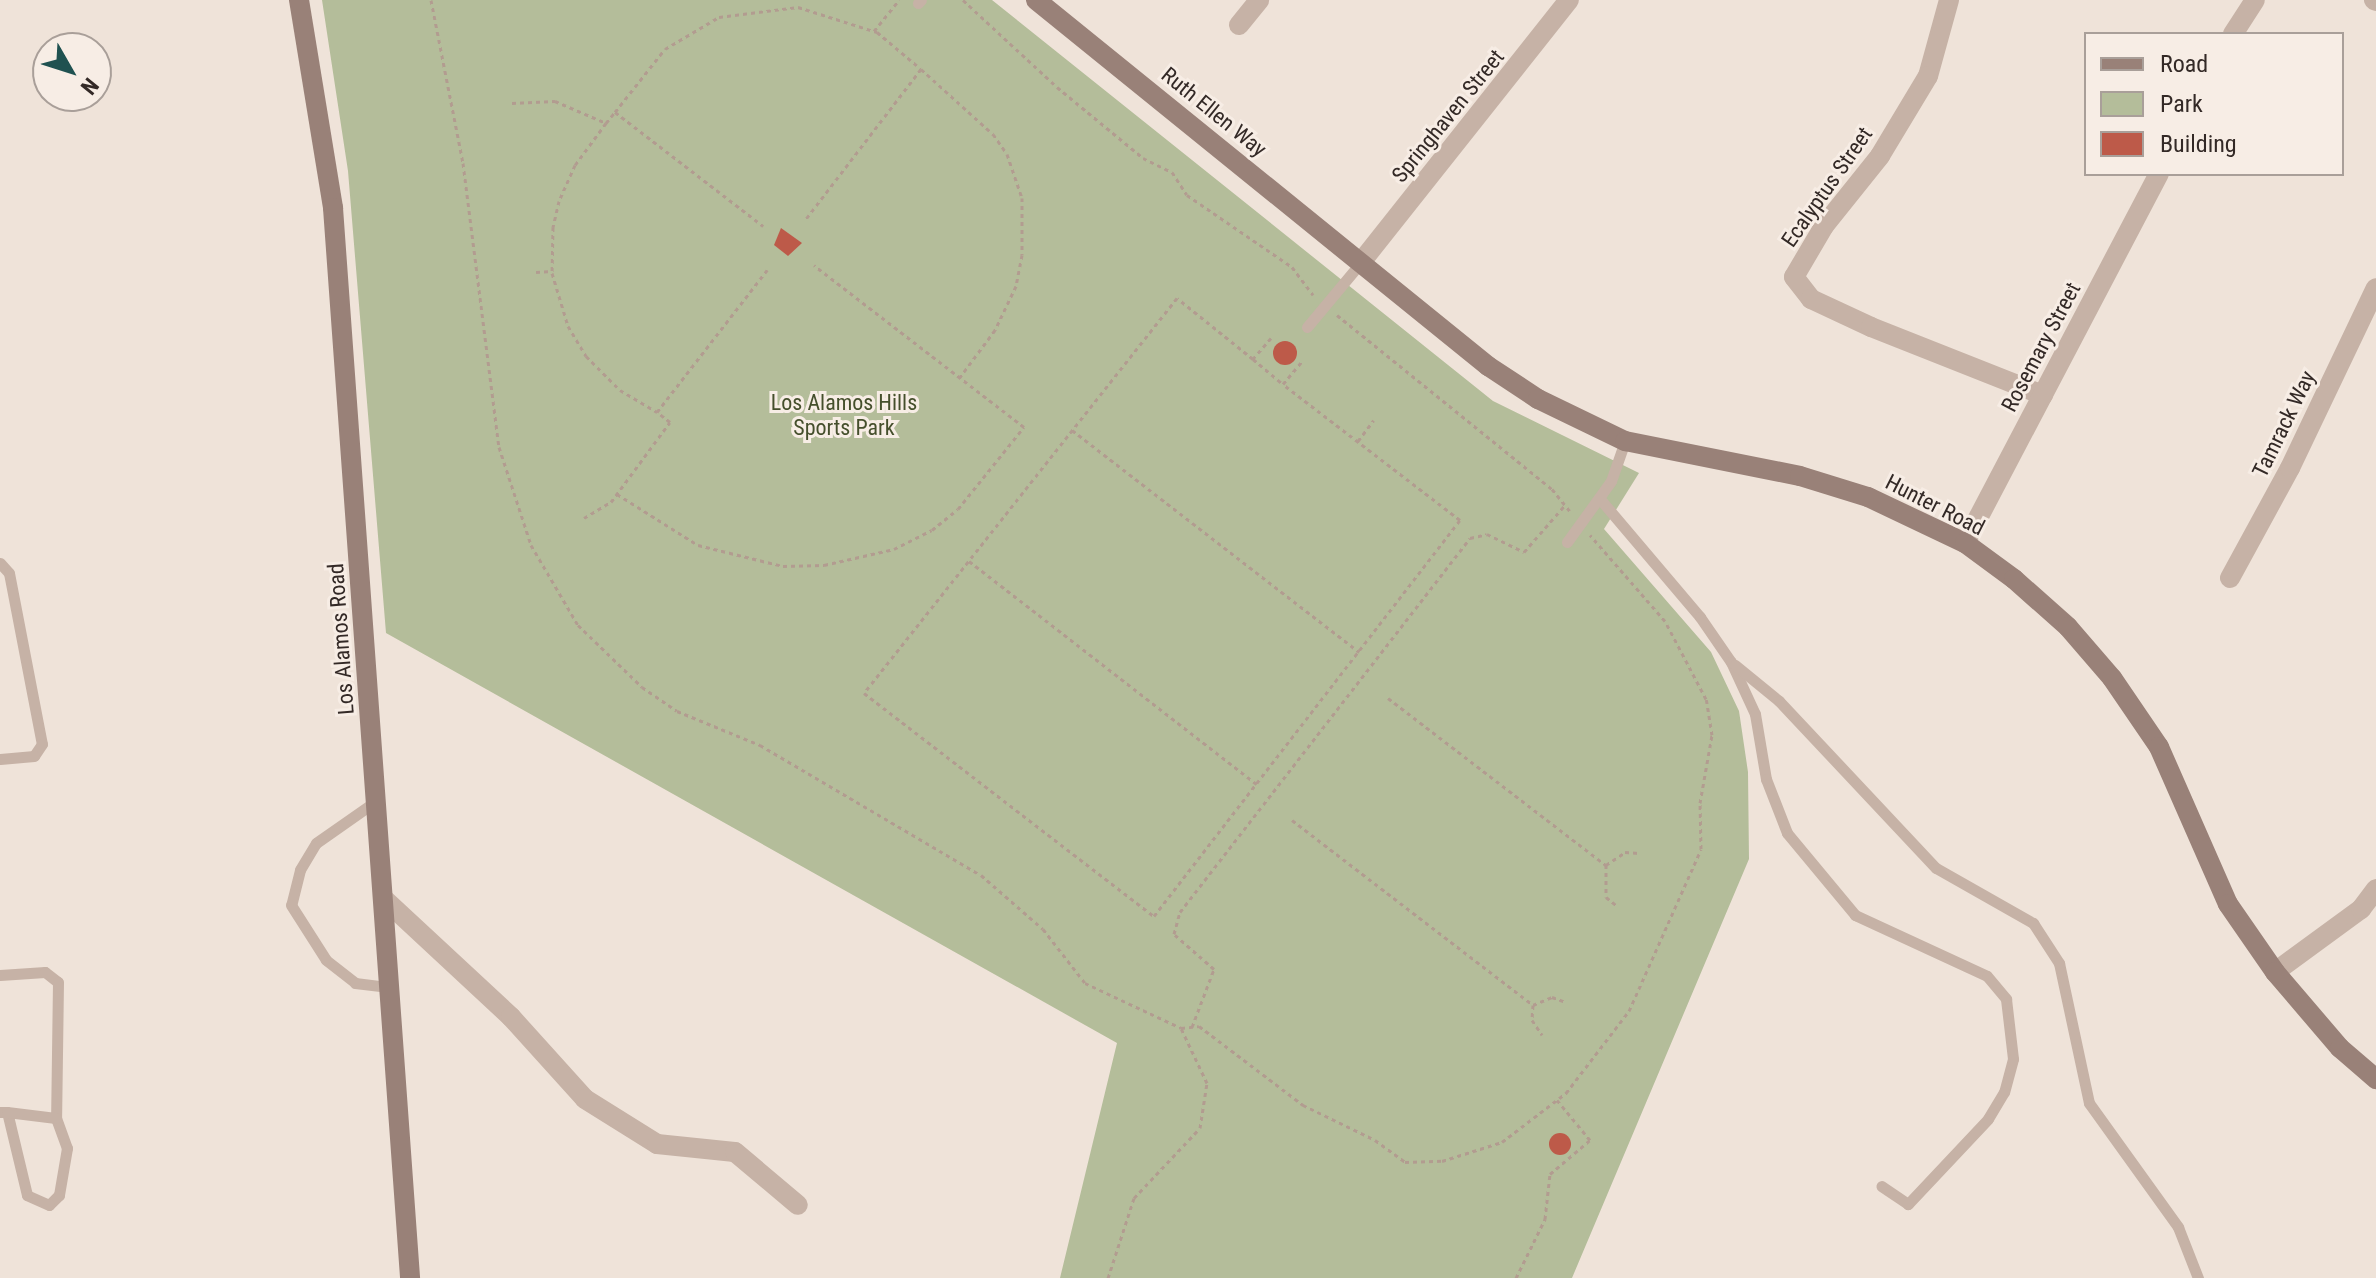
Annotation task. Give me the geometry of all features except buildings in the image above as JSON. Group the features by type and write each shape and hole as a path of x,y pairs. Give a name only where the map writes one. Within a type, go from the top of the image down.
{"street":[{"name":"Los Alamos Road","path":"299,0 333,208 410,1278"},
{"name":"Ruth Ellen Way","path":"1036,0 1362,261"},
{"path":"1239,25 1259,0"},
{"name":"Springhaven Street","path":"1362,261 1569,0"},
{"name":"Ecalyptus Street","path":"1949,0 1928,76 1880,156 1824,226 1794,277 1811,299 1859,322 2043,395"},
{"path":"2234,32 2255,0"},
{"name":"Rosemary Street","path":"1965,543 2158,176"},
{"name":"Hunter Road","path":"1362,261 1488,366 1584,424 1625,441 1800,476 1868,497 1965,543 2068,627 2112,678 2159,747 2228,904 2275,972 2340,1048 2376,1079"},
{"name":"Tamrack Way","path":"2230,578 2290,468 2376,288"},
{"path":"2275,972 2361,909 2376,889"},
{"path":"383,898 511,1017 585,1099 657,1144 735,1152 798,1205"}],"lane":[{"path":"1307,327 1362,261"},
{"path":"1567,542 1600,499 1625,441"},
{"path":"1600,499 1700,617 1731,662 1755,714 1766,779 1787,833 1855,915 1987,976 2006,999 2013,1059 2004,1092 1988,1119 1908,1204 1881,1186"},
{"path":"0,563 9,573 42,744 34,756 0,759"},
{"path":"1731,662 1779,701 1936,868 2033,923 2059,963 2089,1103 2178,1227 2198,1278"},
{"path":"376,801 316,843 300,870 291,905 326,960 355,983 389,987"},
{"path":"0,975 45,972 58,982 56,1118 67,1148 59,1195 49,1205 27,1195 4,1112 56,1118"}],"path":[{"path":"431,0 463,163 499,447 531,545 578,625 642,687 677,711 760,745 946,851 1043,929 1085,983 1181,1028 1192,1027 1226,1041 1303,1105 1375,1140 1405,1162 1442,1161 1502,1142 1557,1100 1629,1011 1701,849 1700,803 1712,735 1706,699 1682,645 1552,489 1302,286 1292,267 1234,222 1187,195 1172,172 1143,158 1057,87 963,0"},
{"path":"874,31 899,0"},
{"path":"584,518 617,494 670,422 620,390 586,356 568,326 552,271 559,201 575,165 665,49 719,17 798,7 874,31 993,134 1007,154 1022,198 1022,255 1016,286 991,338 960,377"},
{"path":"806,219 921,69"},
{"path":"512,103 555,101 606,123"},
{"path":"615,112 763,226"},
{"path":"617,494 698,545 754,562 824,565 894,549 947,519 1024,427 814,265"},
{"path":"657,412 767,270"},
{"path":"536,272 552,271"},
{"path":"1177,298 1283,384 1460,520 1154,916 864,693 1177,298"},
{"path":"1253,359 1271,338"},
{"path":"1283,384 1302,361"},
{"path":"1358,441 1374,420"},
{"path":"1072,430 1359,652"},
{"path":"1192,1027 1214,969 1174,934 1180,912 1470,538 1487,534 1524,552 1565,505"},
{"path":"969,560 1257,784"},
{"path":"1388,698 1606,865"},
{"path":"1292,820 1533,1005"},
{"path":"1606,865 1625,852 1639,853"},
{"path":"1606,865 1606,897 1616,905"},
{"path":"1533,1005 1552,997 1566,1002"},
{"path":"1533,1005 1532,1020 1542,1035"},
{"path":"1108,1278 1134,1198 1200,1128 1207,1083 1181,1028"},
{"path":"1516,1278 1545,1219 1550,1174 1590,1140 1557,1100"}],"green space":[{"name":"Los Alamos Hills Sports Park","path":"322,0 992,0 1493,401 1639,473 1604,529 1711,652 1739,711 1748,772 1749,859 1572,1278 1060,1278 1117,1043 386,633 348,171"}]}
